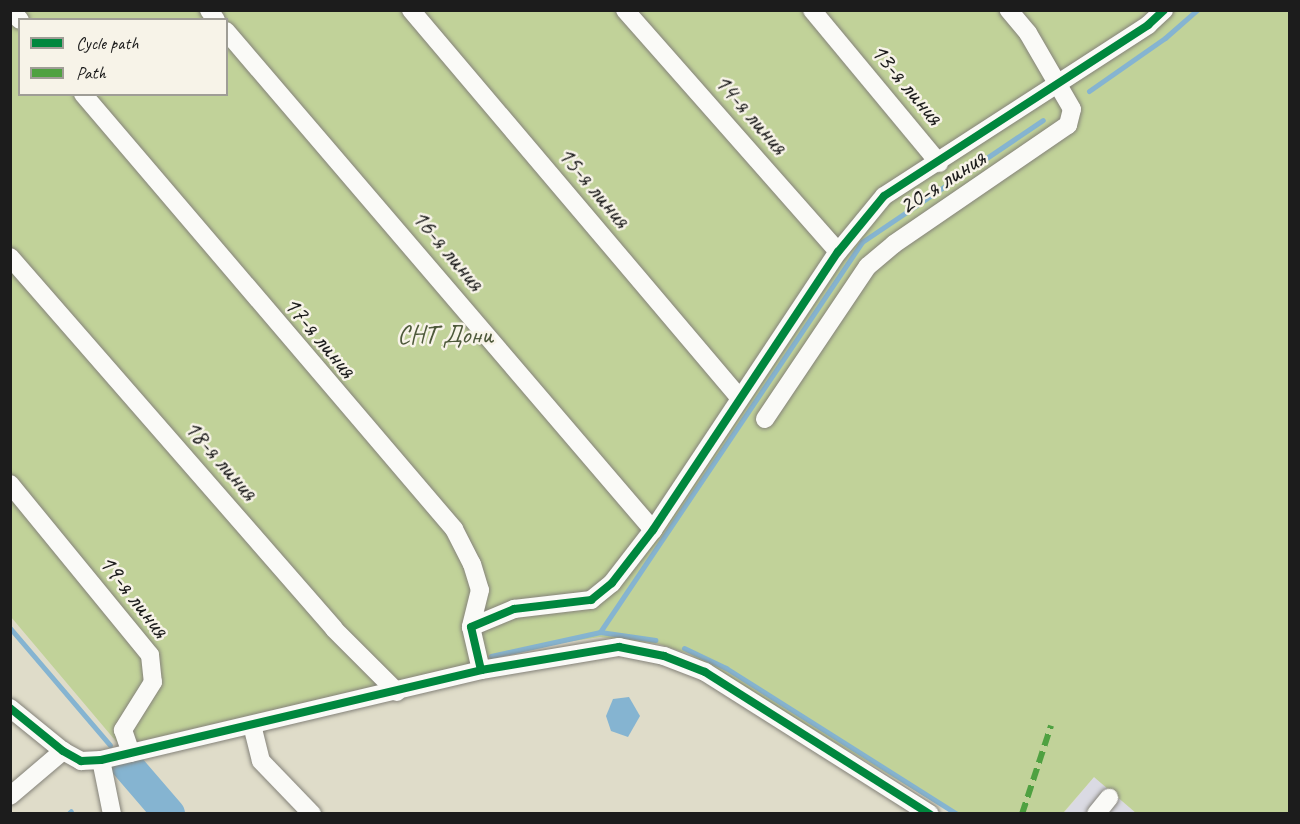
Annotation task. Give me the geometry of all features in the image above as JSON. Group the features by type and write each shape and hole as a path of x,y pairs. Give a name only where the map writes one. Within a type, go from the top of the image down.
{"street":[{"name":"15-я линия","path":"411,10 738,396"},
{"name":"14-я линия","path":"625,10 837,252"},
{"name":"13-я линия","path":"812,10 939,163"},
{"name":"20-я линия","path":"765,419 868,266 894,244 1068,125 1072,109 1054,84 1028,33 1009,10"},
{"path":"481,670 471,627 514,609 591,600 612,583 653,530 738,396 837,252 884,196 939,163 1054,84 1148,25 1164,10"},
{"name":"16-я линия","path":"228,33 653,530"},
{"name":"17-я линия","path":"85,96 453,529 472,564 480,590 471,627"},
{"name":"18-я линия","path":"10,256 334,629 397,692"},
{"name":"19-я линия","path":"10,484 150,655 153,682 123,730 131,753"},
{"path":"10,708 63,751 81,761 101,760 397,692 481,670 619,647 664,656 705,672 930,813"},
{"path":"252,725 261,761 312,813"},
{"path":"10,796 63,751"},
{"path":"101,760 112,813"},
{"path":"1096,813 1109,798"}],"shaded area":[{"path":"1094,777 1136,813 1063,814"}],"green space":[{"name":"СНТ Дони","path":"10,11 1289,11 1289,813 1136,813 1094,777 1063,813 952,813 689,654 659,644 600,637 554,644 120,746 11,617"}],"water":[{"path":"629,697 640,716 628,737 611,731 606,716 613,699"}],"waterway":[{"path":"1089,91 1165,38 1197,10"},
{"path":"600,632 862,242 1043,120"},
{"path":"10,628 110,745"},
{"path":"491,656 600,632 655,640"},
{"path":"684,648 726,668 957,814"},
{"path":"126,764 169,814"},
{"path":"68,814 71,811"}],"marked path":[{"path":"1022,814 1051,726"}],"cycle path":[{"path":"481,670 471,627 514,609 591,600 612,583 653,530 838,252 884,196 1148,25 1164,10"},
{"path":"10,708 63,751 81,761 101,760 481,670 619,647 664,656 705,672 930,814"}]}
